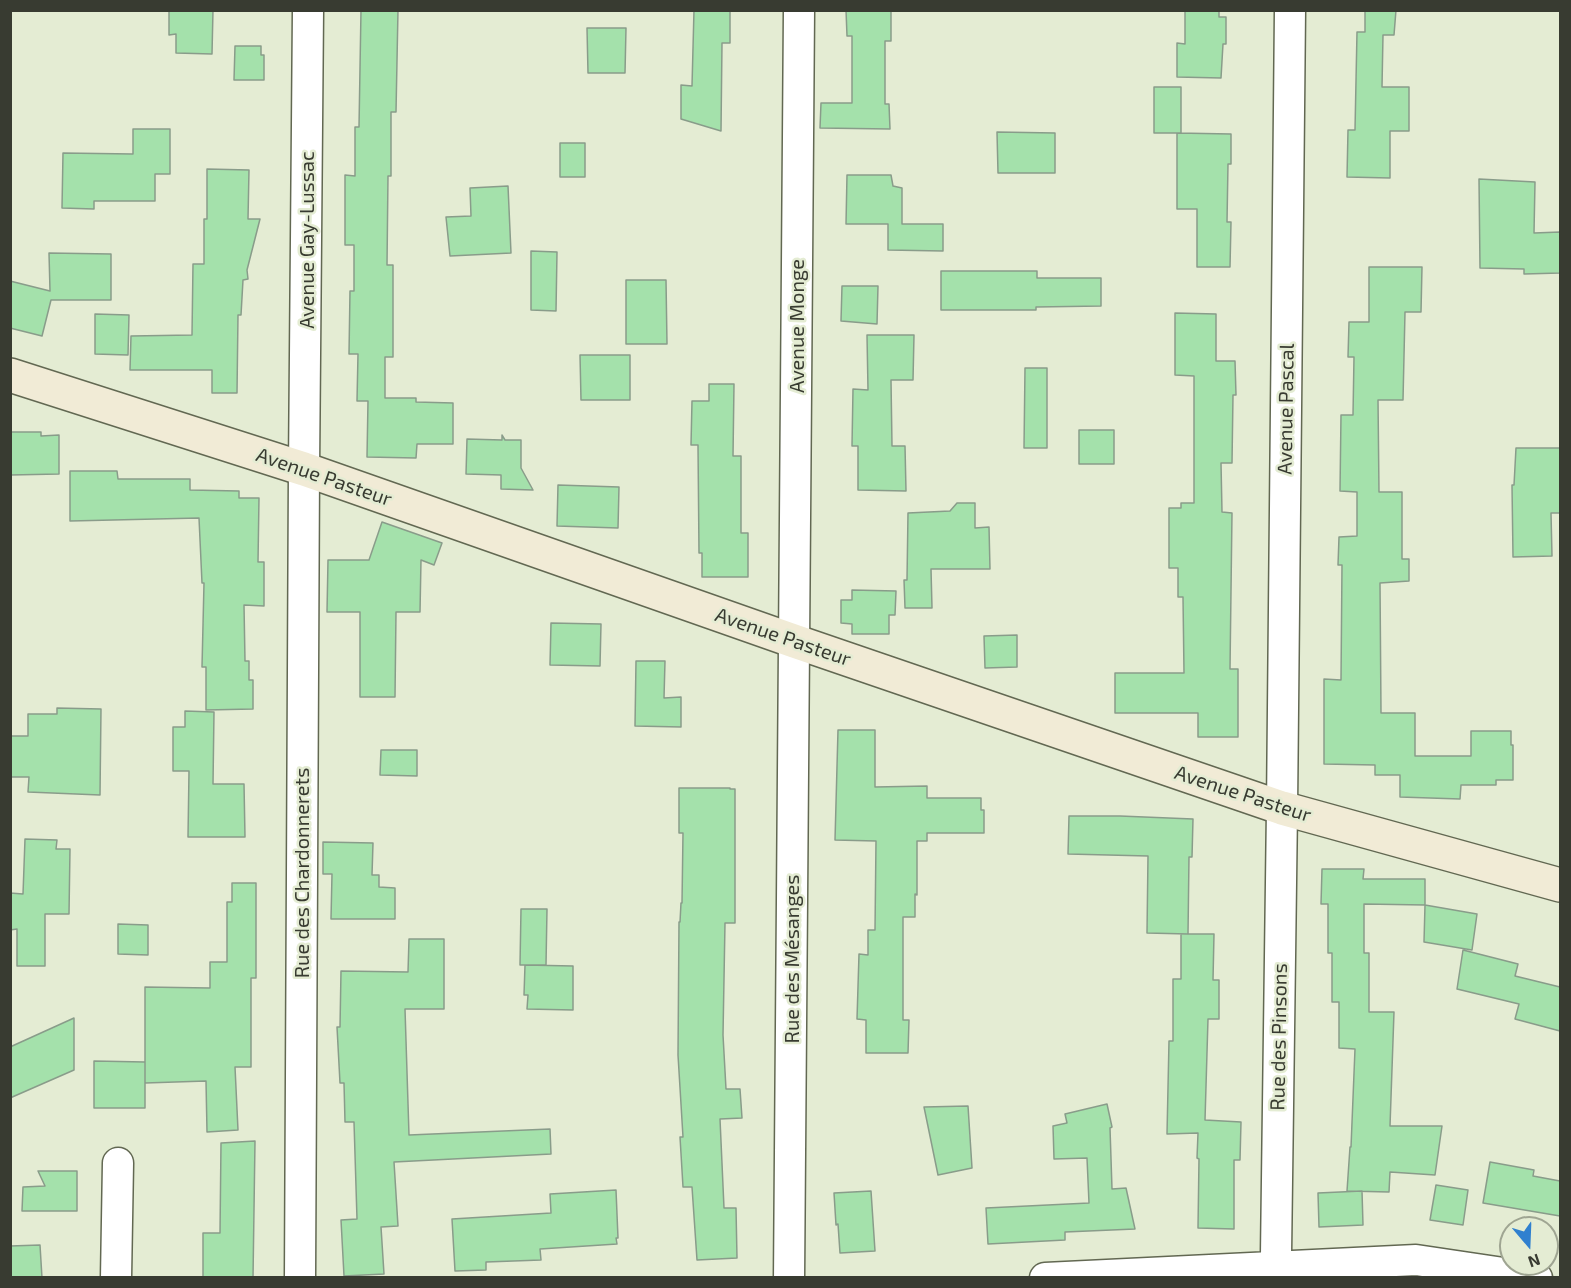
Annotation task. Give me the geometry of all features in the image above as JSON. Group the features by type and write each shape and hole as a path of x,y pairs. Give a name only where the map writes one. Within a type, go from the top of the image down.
{"street":[{"name":"Avenue Gay-Lussac","path":"304,469 308,10"},
{"name":"Avenue Monge","path":"794,641 799,10"},
{"name":"Avenue Pascal","path":"1282,808 1290,10"},
{"name":"Avenue Pasteur","path":"10,375 304,469 794,641 1282,808 1560,885"},
{"name":"Rue des Chardonnerets","path":"300,1278 304,469"},
{"name":"Rue des Mésanges","path":"789,1278 794,641"},
{"name":"Rue des Pinsons","path":"1274,1272 1282,808"},
{"path":"116,1278 118,1163"},
{"path":"1045,1278 1274,1272 1416,1260 1537,1278"}],"building":[{"path":"169,10 213,10 212,54 176,53 176,34 169,35"},
{"path":"361,10 398,10 396,112 391,112 391,176 388,176 387,265 393,265 393,357 385,357 385,398 416,398 416,402 453,403 453,444 417,444 416,458 367,457 368,401 357,401 358,354 349,354 350,291 354,291 354,245 345,245 345,175 355,176 355,127 359,127"},
{"path":"694,10 730,10 730,43 722,43 721,131 681,119 681,85 692,86"},
{"path":"846,10 891,10 891,41 885,41 885,104 889,104 890,129 820,128 821,103 852,103 852,36 847,36"},
{"path":"1185,10 1219,10 1219,17 1226,17 1226,44 1223,44 1221,78 1177,77 1177,43 1185,44"},
{"path":"1365,10 1396,10 1394,35 1383,35 1382,87 1409,87 1409,131 1390,131 1390,178 1347,177 1348,130 1355,130 1357,32 1365,32"},
{"path":"587,28 626,28 625,73 588,73"},
{"path":"235,46 261,46 261,55 264,55 264,80 234,80"},
{"path":"1154,87 1181,87 1181,133 1154,133"},
{"path":"133,129 170,129 170,174 155,174 155,201 94,201 94,209 62,208 63,153 133,154"},
{"path":"997,132 1055,133 1055,173 998,173"},
{"path":"1177,133 1231,134 1227,222 1231,222 1230,267 1197,267 1197,209 1177,209"},
{"path":"560,143 585,143 585,177 560,177"},
{"path":"207,169 249,170 248,219 260,219 247,270 248,279 243,280 241,315 238,315 237,393 212,393 212,370 130,370 131,336 192,335 193,264 204,264"},
{"path":"847,175 891,175 893,186 902,188 902,224 943,224 943,251 888,250 888,224 846,224"},
{"path":"1479,179 1535,182 1534,233 1560,232 1560,273 1524,274 1524,269 1480,268"},
{"path":"508,186 511,253 450,256 446,217 471,216 470,188"},
{"path":"531,251 557,252 556,311 531,310"},
{"path":"49,253 111,254 111,300 51,300 42,336 10,328 10,281 50,291"},
{"path":"1369,267 1422,267 1421,312 1405,312 1403,400 1378,400 1379,492 1402,492 1402,559 1409,559 1409,581 1380,583 1381,713 1415,713 1415,756 1471,756 1471,731 1511,731 1513,780 1496,780 1496,785 1461,785 1460,799 1400,797 1400,775 1375,775 1375,765 1324,764 1324,679 1341,680 1342,565 1338,565 1339,537 1357,536 1357,492 1340,491 1341,415 1353,415 1354,357 1348,357 1349,322 1369,322"},
{"path":"941,271 1037,271 1037,278 1101,278 1101,306 1036,307 1036,310 941,310"},
{"path":"626,280 666,280 667,344 626,344"},
{"path":"842,286 878,286 877,324 841,321"},
{"path":"1175,313 1216,314 1216,361 1235,361 1236,395 1233,395 1232,463 1221,463 1222,512 1232,513 1230,669 1238,669 1238,737 1198,737 1198,713 1115,713 1115,673 1184,673 1183,597 1178,597 1178,568 1169,568 1169,508 1181,508 1181,503 1194,503 1194,376 1175,375"},
{"path":"95,314 129,315 128,355 95,354"},
{"path":"867,335 914,335 913,380 891,380 892,446 905,446 906,491 858,490 858,446 852,446 853,389 868,390"},
{"path":"580,355 630,355 630,400 581,400"},
{"path":"1025,368 1047,368 1047,448 1024,448"},
{"path":"709,384 734,384 733,456 741,456 741,533 748,533 748,577 702,577 702,553 699,553 698,445 691,445 692,401 709,401"},
{"path":"1079,430 1114,430 1114,464 1079,464"},
{"path":"10,432 41,432 41,436 59,435 59,474 10,475"},
{"path":"502,435 505,440 521,440 521,468 533,490 501,489 501,475 466,474 467,439 502,440"},
{"path":"1516,448 1560,448 1560,513 1551,513 1552,556 1513,557 1512,485 1514,485"},
{"path":"70,471 117,471 118,479 190,479 190,490 239,491 239,498 259,498 258,562 264,562 264,606 244,605 245,661 249,661 249,680 253,680 253,709 206,710 206,667 202,667 204,583 202,583 199,518 70,521"},
{"path":"558,485 619,487 618,528 557,526"},
{"path":"957,503 975,503 975,528 989,527 990,569 931,569 932,608 905,608 904,580 907,580 908,513 950,511"},
{"path":"382,522 442,543 434,565 421,560 420,612 396,612 395,697 360,697 360,612 327,612 328,560 369,560"},
{"path":"852,590 896,591 895,615 889,615 889,634 852,634 852,624 841,623 841,600 852,600"},
{"path":"551,623 601,624 600,666 550,665"},
{"path":"1017,635 1017,667 985,668 984,636"},
{"path":"636,661 665,661 664,698 681,697 681,727 635,726"},
{"path":"57,708 101,709 100,795 28,792 29,777 10,777 10,736 28,736 28,714 57,714"},
{"path":"185,711 214,712 213,784 244,784 245,837 188,837 189,771 173,771 173,727 185,727"},
{"path":"838,730 875,730 875,787 927,786 927,798 981,798 981,810 984,810 984,833 927,833 927,841 917,841 915,917 903,917 903,1020 909,1020 908,1053 866,1053 866,1020 857,1019 859,954 868,955 868,930 875,930 876,841 835,840"},
{"path":"381,750 417,750 417,776 380,775"},
{"path":"679,788 735,789 735,923 725,923 723,1035 726,1089 740,1089 742,1118 720,1119 724,1208 736,1208 737,1258 697,1260 692,1187 683,1187 680,1137 683,1137 678,1055 679,922 682,903 683,833 679,833"},
{"path":"1069,816 1193,819 1192,857 1189,857 1188,934 1147,933 1148,856 1068,854"},
{"path":"25,839 57,840 56,849 70,849 69,914 45,914 45,966 17,966 17,929 10,930 10,893 23,894"},
{"path":"323,842 373,843 372,875 379,875 379,887 395,888 395,919 331,919 332,874 323,874"},
{"path":"1322,869 1364,869 1363,879 1425,879 1425,905 1364,904 1364,953 1369,953 1369,1012 1394,1012 1390,1126 1442,1126 1435,1175 1390,1172 1389,1192 1347,1191 1355,1049 1339,1048 1339,1002 1332,1002 1332,953 1328,953 1328,904 1321,904"},
{"path":"232,883 256,883 256,978 251,978 251,1067 235,1067 238,1130 207,1132 206,1081 145,1083 145,987 210,988 210,962 227,962 227,902 232,902"},
{"path":"1425,905 1477,914 1472,950 1424,942"},
{"path":"521,909 547,909 546,965 520,965"},
{"path":"118,924 148,925 148,955 118,954"},
{"path":"1181,934 1214,934 1213,980 1219,980 1219,1019 1208,1019 1205,1120 1241,1122 1240,1160 1234,1160 1234,1229 1198,1228 1198,1133 1167,1134 1169,1041 1173,1041 1173,979 1181,979"},
{"path":"409,939 444,939 444,1009 405,1009 409,1135 550,1129 551,1154 394,1162 398,1226 381,1227 384,1274 344,1276 341,1220 357,1219 354,1122 345,1122 344,1083 340,1083 337,1027 340,1027 341,971 408,972"},
{"path":"1463,950 1518,964 1515,976 1560,987 1560,1031 1515,1019 1519,1004 1457,989"},
{"path":"525,965 573,966 573,1010 527,1009 528,995 524,995"},
{"path":"74,1018 74,1070 10,1098 10,1047"},
{"path":"94,1061 145,1062 145,1108 94,1108"},
{"path":"1107,1104 1112,1127 1110,1128 1112,1189 1126,1188 1135,1229 1065,1232 1065,1240 988,1244 986,1208 1089,1203 1087,1158 1054,1159 1053,1126 1067,1123 1065,1114"},
{"path":"968,1106 972,1168 938,1175 924,1107"},
{"path":"255,1141 253,1278 203,1278 203,1233 220,1233 221,1143"},
{"path":"1490,1162 1534,1170 1533,1176 1560,1181 1560,1216 1483,1203"},
{"path":"38,1171 77,1171 77,1211 22,1211 23,1187 45,1186"},
{"path":"1436,1185 1468,1190 1463,1225 1430,1220"},
{"path":"616,1190 617,1244 540,1249 541,1260 486,1262 486,1270 455,1271 452,1219 551,1213 550,1194"},
{"path":"871,1191 875,1251 840,1253 834,1193"},
{"path":"1362,1191 1363,1225 1319,1227 1318,1193"},
{"path":"40,1245 42,1278 10,1278 10,1246"}]}
